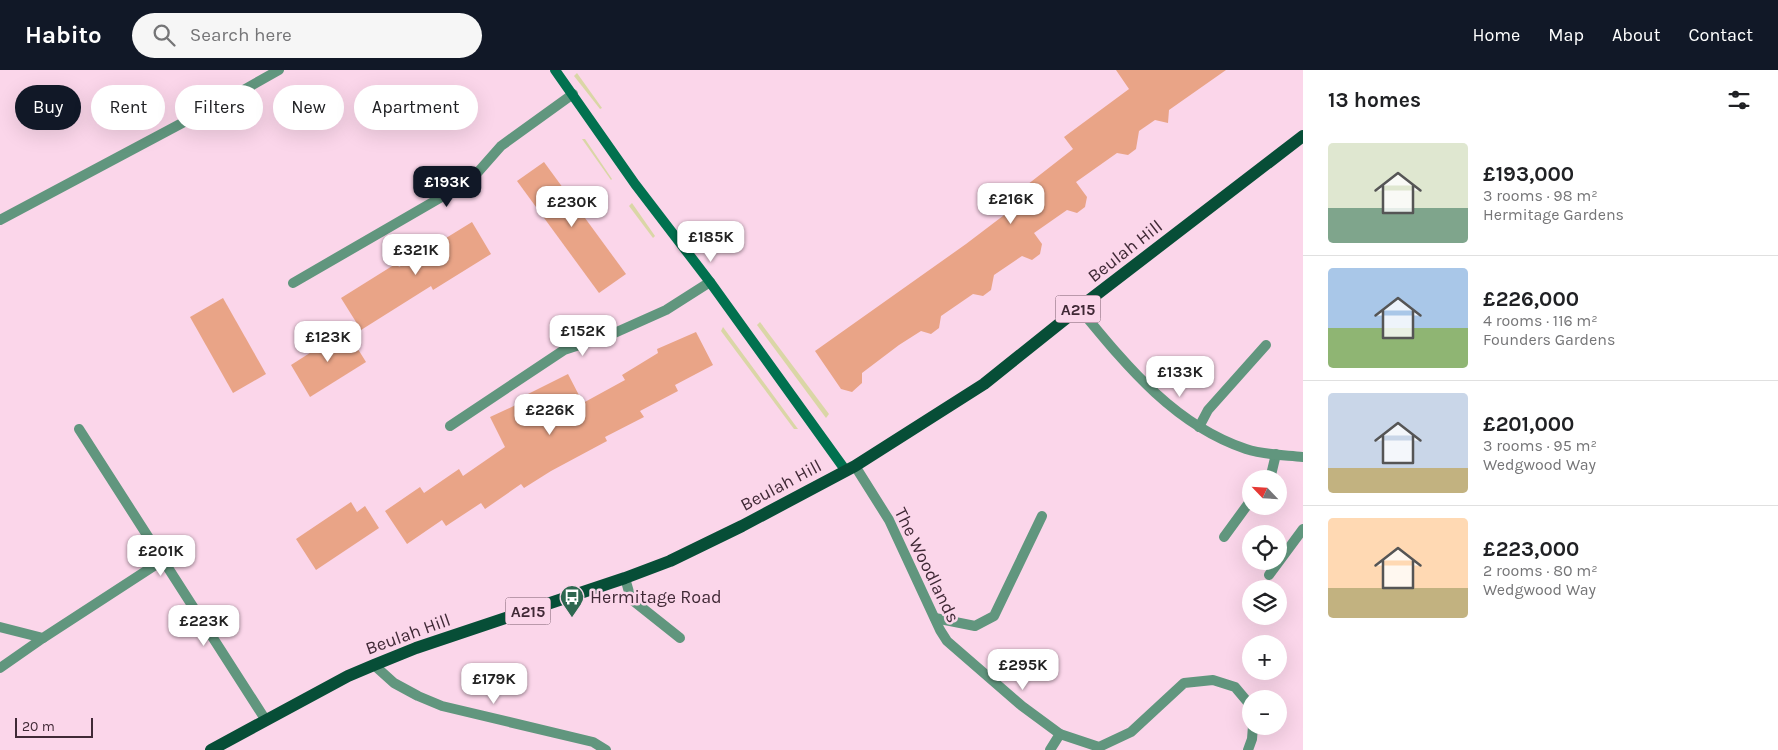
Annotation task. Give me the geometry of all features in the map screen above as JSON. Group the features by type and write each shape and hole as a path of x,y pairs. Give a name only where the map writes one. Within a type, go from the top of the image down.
{"main road":[{"name":"Beulah Hill","path":"211,750 265,719 348,676 416,648 625,578 679,557 850,468 984,384 1079,308 1303,136"}],"street":[{"path":"0,220 279,70"},
{"path":"555,70 635,184 850,468"},
{"path":"293,283 472,180 501,146 573,94"},
{"path":"450,426 564,350 610,335 666,310 710,282"},
{"path":"1079,308 1111,348 1145,384 1170,406 1200,427 1223,440 1248,450 1303,457"},
{"path":"1200,427 1208,410 1266,345"},
{"path":"79,429 265,719"},
{"path":"1271,470 1276,454"},
{"name":"The Woodlands","path":"850,468 889,520 947,641 1022,706 1060,734 1099,748 1131,732 1184,683 1213,680 1235,687 1242,695"},
{"path":"1224,537 1242,512"},
{"path":"935,618 975,626 994,616 1042,516"},
{"path":"1269,576 1303,529"},
{"path":"0,668 163,560"},
{"path":"625,578 631,599 680,638"},
{"path":"0,627 43,638"},
{"path":"374,665 394,683 442,706 593,742 606,750"},
{"path":"1050,750 1060,734"},
{"path":"1248,750 1252,735"}],"shaded area":[{"path":"577,73 602,108 600,109 574,76"},
{"path":"582,139 585,139 611,180"},
{"path":"632,203 655,236 653,238 629,206"},
{"path":"760,322 829,414 826,418 757,325"},
{"path":"723,327 798,429 794,429 721,331"}],"building":[{"path":"1116,70 1226,70 1169,110 1168,123 1155,120 1139,131 1136,149 1128,155 1117,153 1076,182 1087,197 1085,207 1077,213 1067,210 1034,233 1042,244 1040,254 1032,260 1022,256 994,275 991,290 983,296 973,294 941,316 939,328 931,334 921,331 899,345 862,373 862,383 852,392 841,389 815,351 966,244 1020,203 1014,195 1073,149 1064,137 1129,89"},
{"path":"544,162 626,274 599,293 517,181"},
{"path":"472,222 491,254 433,290 431,286 361,330 341,298 397,263 399,267"},
{"path":"223,298 266,374 233,393 190,317"},
{"path":"346,330 366,362 310,397 291,365"},
{"path":"696,332 713,365 675,385 678,391 640,411 644,417 605,437 607,441 524,488 521,484 485,509 481,503 446,526 442,520 407,544 385,511 420,487 424,493 459,469 463,476 505,447 490,417 518,404 516,400 568,374 583,403 625,380 622,375 658,353 657,349"},
{"path":"351,502 357,512 365,506 379,528 316,570 296,539"}],"place":[{"name":"Hermitage Road","path":"572,618"}]}
